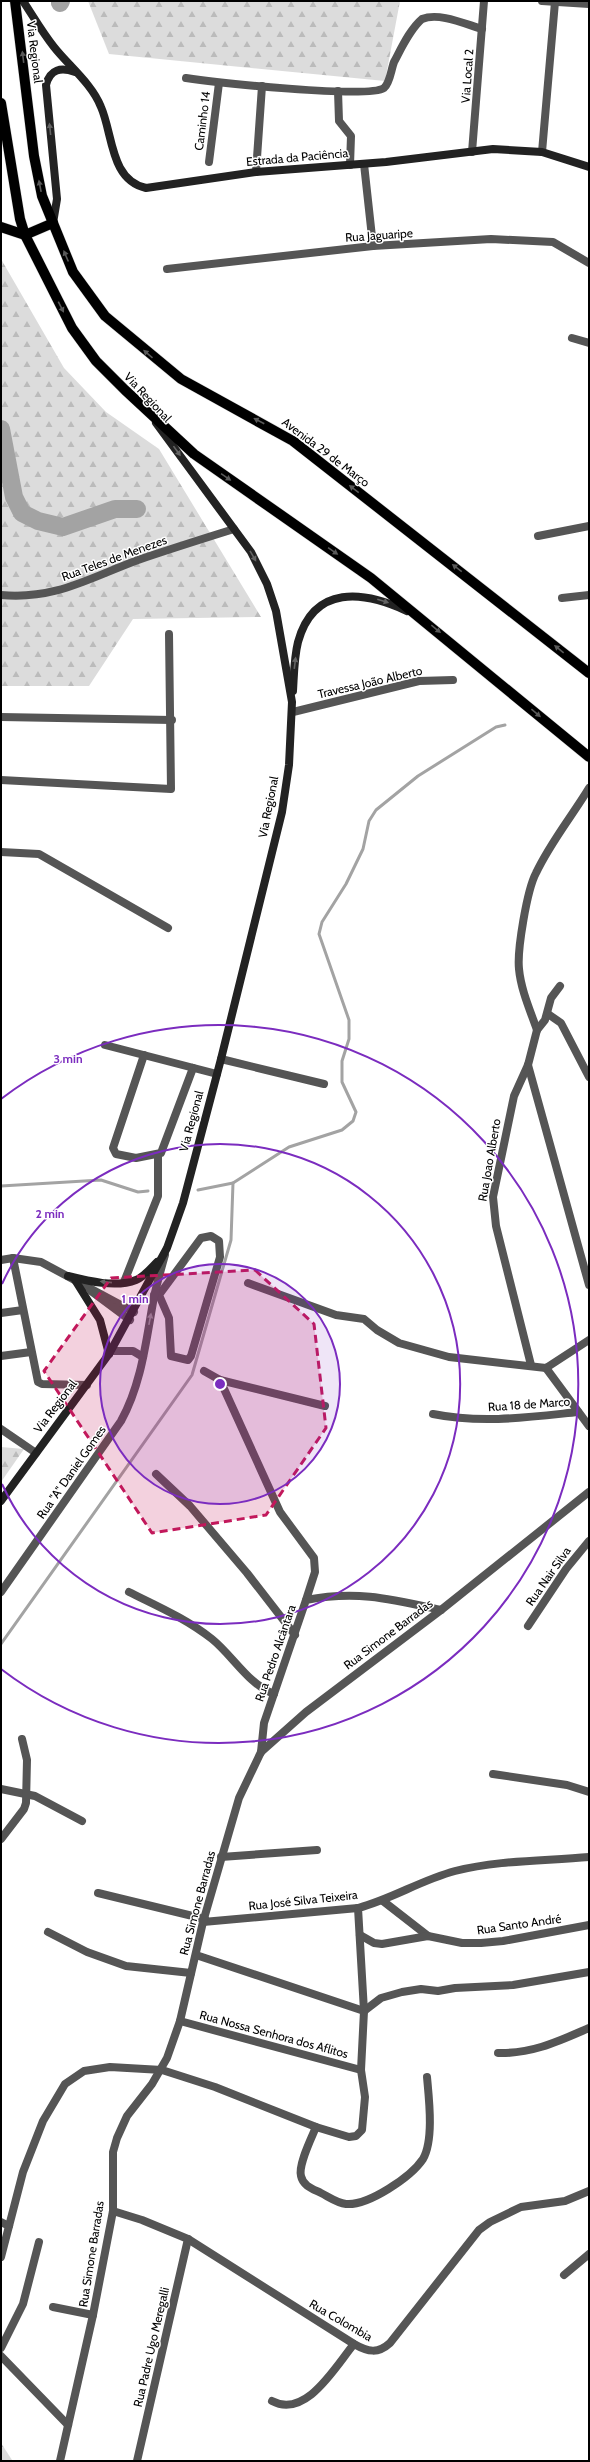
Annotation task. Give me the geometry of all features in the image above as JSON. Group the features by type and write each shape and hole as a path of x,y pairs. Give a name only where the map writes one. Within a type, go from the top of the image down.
{"main road":[{"name":"Via Regional","path":"14,1 34,156 42,196 53,223"},
{"name":"Estrada da Paciência","path":"23,1 54,47 87,85 101,107 121,170 138,186 146,188 256,172 364,164 472,152 520,149 542,152 589,167"},
{"path":"1,227 25,235 53,223 57,198 46,85 48,78 58,69 65,68 76,73"},
{"name":"Via Regional","path":"1,103 20,219 25,235 72,328 96,361 145,408 251,552 267,584 276,611 293,712 289,765 282,812 221,1059 183,1203 167,1248 130,1320 110,1353 1,1501"},
{"name":"Avenida 29 de Março","path":"53,223 72,272 105,316 158,362 206,394 263,423 293,441 589,674"},
{"path":"145,408 194,454 371,578 421,617 589,757"},
{"name":"Via Regional","path":"292,702 298,642 308,621 326,602 342,596 357,595 388,602 421,617"},
{"path":"72,1278 112,1283 124,1282 142,1277 163,1255"},
{"path":"72,1278 100,1320 110,1353"}],"street":[{"name":"Via Local 2","path":"472,152 484,1"},
{"path":"542,1 589,4"},
{"path":"542,152 555,2"},
{"path":"186,78 219,83 338,91 384,88 393,64 422,19 427,17 439,18 482,29"},
{"name":"Caminho 14","path":"209,162 219,83"},
{"path":"256,172 262,86"},
{"path":"338,91 339,121 351,136 350,165"},
{"path":"364,164 373,246"},
{"name":"Rua Jaguaripe","path":"167,269 373,246 491,240 545,241 560,245 589,263"},
{"path":"572,338 589,343"},
{"path":"538,536 589,526"},
{"name":"Rua Teles de Menezes","path":"1,595 39,596 59,591 138,560 234,529"},
{"path":"562,598 589,594"},
{"path":"1,780 171,789 172,720 169,634"},
{"name":"Travessa João Alberto","path":"293,712 419,681 453,680"},
{"path":"1,717 172,720"},
{"path":"537,1030 524,991 519,968 520,946 529,901 535,874 589,788"},
{"path":"1,852 39,854 168,928"},
{"path":"537,1030 548,1014 551,998 560,986"},
{"path":"548,1014 557,1019 564,1028 589,1077"},
{"name":"Rua Joao Alberto","path":"531,1365 493,1211 493,1197 514,1096 528,1065 537,1030"},
{"path":"105,1045 217,1074"},
{"path":"144,1055 113,1148 116,1154 136,1158 158,1155"},
{"path":"221,1059 324,1084"},
{"path":"528,1065 589,1285"},
{"path":"124,1282 158,1196 158,1155 163,1149 193,1068"},
{"path":"211,1236 219,1241 220,1257 191,1356 188,1360 171,1356 169,1318 157,1295 201,1238 211,1236"},
{"name":"Rua \"A\" Daniel Gomes","path":"1,1592 121,1421 138,1383 167,1248"},
{"path":"1,1260 13,1258 41,1262 134,1312"},
{"path":"13,1258 38,1382 42,1384 87,1385"},
{"path":"248,1283 336,1315 364,1319 377,1330 399,1343 442,1355 546,1368 589,1426"},
{"path":"86,1286 130,1320"},
{"path":"1,1313 23,1310"},
{"path":"546,1368 589,1340"},
{"path":"110,1353 133,1351 143,1357"},
{"path":"1,1356 31,1352"},
{"path":"204,1371 220,1380 325,1406"},
{"path":"220,1380 280,1512 314,1558 315,1572 306,1600"},
{"name":"Rua 18 de Marco","path":"433,1414 454,1418 503,1420 578,1412"},
{"path":"1,1429 36,1453"},
{"path":"156,1474 195,1512 247,1573 295,1635"},
{"name":"Rua Simone Barradas","path":"60,2461 94,2315 112,2211 113,2152 117,2138 128,2116 162,2070 180,2021 190,1973 196,1955 204,1920 239,1798 261,1752 312,1707 441,1610 589,1492"},
{"name":"Rua Nair Silva","path":"528,1626 566,1569 589,1541"},
{"path":"129,1592 199,1629 214,1640 255,1681 274,1694"},
{"name":"Rua Pedro Alcântara","path":"261,1752 264,1723 306,1600 334,1595 375,1596 441,1610"},
{"path":"1,1839 24,1809 26,1794 26,1760 22,1739"},
{"path":"493,1774 567,1785 589,1792"},
{"path":"1,1789 35,1796 82,1821"},
{"path":"221,1857 318,1850"},
{"name":"Rua José Silva Teixeira","path":"98,1893 204,1920 358,1908 383,1901 434,1878 476,1866 589,1857"},
{"path":"383,1901 428,1936"},
{"path":"1,2257 23,2172 43,2120 65,2084 74,2076 96,2068 162,2070 215,2087 316,2127 349,2137 356,2136 362,2130 365,2097 361,2070 364,2011 358,1908"},
{"name":"Rua Santo André","path":"360,1935 374,1943 382,1944 428,1936 462,1943 481,1943 503,1941 589,1925"},
{"path":"48,1932 88,1952 126,1966 190,1973"},
{"path":"196,1955 364,2011"},
{"path":"364,2011 381,1998 402,1992 421,1989 438,1991 455,1988 513,1985 589,1972"},
{"name":"Rua Nossa Senhora dos Aflitos","path":"180,2021 361,2070"},
{"path":"498,2053 517,2054 542,2048 589,2028"},
{"path":"316,2127 301,2166 302,2180 307,2187 338,2202 346,2204 365,2200 402,2180 424,2158 429,2122 427,2078"},
{"name":"Rua Colombia","path":"112,2211 142,2220 188,2239 354,2344 372,2351 379,2351 390,2343 469,2240 490,2222 521,2207 565,2201 589,2190"},
{"path":"1,2222 9,2226"},
{"name":"Rua Padre Ugo Meregalli","path":"137,2461 188,2239"},
{"path":"1,2348 23,2304 39,2242"},
{"path":"564,2275 589,2254"},
{"path":"53,2307 94,2315"},
{"path":"272,2401 279,2404 293,2406 308,2398 354,2344"},
{"path":"1,2356 68,2425"}],"highlighted area":[{"path":"255,1270 314,1324 326,1428 266,1515 152,1533 44,1371 111,1278"}],"green space":[{"path":"88,1 400,1 385,81 109,54"},
{"path":"1,259 64,368 106,412 159,449 261,617 133,619 89,686 1,686"},
{"path":"1,1447 24,1449 1,1482"},
{"path":"1,2443 12,2460 12,2461 1,2461"}],"waterway":[{"path":"1,429 14,497 22,513 38,521 63,527 115,509 137,509"},
{"path":"198,1190 233,1183 289,1147 342,1130 353,1121 356,1112 342,1082 342,1061 349,1039 349,1020 319,934 322,922 346,884 363,849 369,821 376,810 418,776 496,727 505,725"},
{"path":"1,1186 101,1180 138,1192 148,1191"},
{"path":"1,1644 192,1375 231,1240 233,1183"}]}
